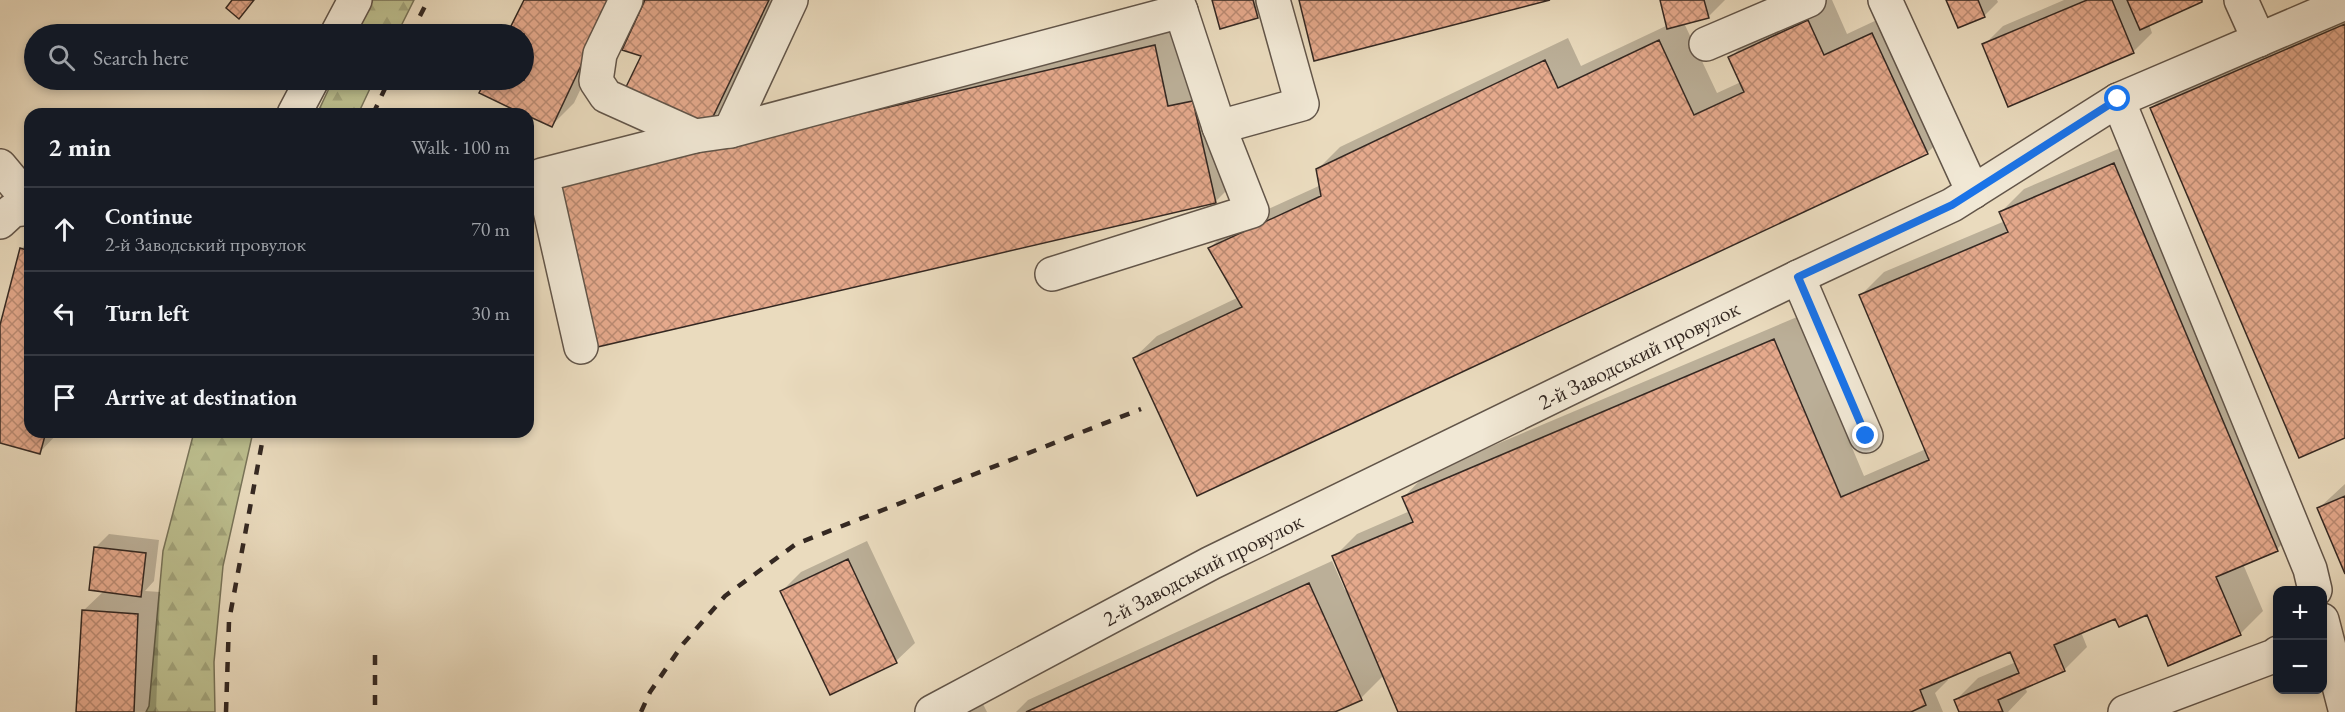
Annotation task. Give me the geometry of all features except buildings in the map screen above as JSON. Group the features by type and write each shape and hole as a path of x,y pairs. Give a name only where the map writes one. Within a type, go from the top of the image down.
{"lane":[{"path":"342,24 355,0"},
{"path":"626,0 600,54 596,81 606,96 695,136"},
{"path":"730,131 791,0"},
{"path":"1219,127 1302,104 1273,0"},
{"path":"1706,44 1809,0"},
{"path":"1885,0 1973,192"},
{"path":"2241,0 2259,40"},
{"name":"2-й Заводський провулок","path":"932,712 1211,563 1798,277 1952,205 2118,99 2345,3"},
{"path":"581,347 542,175 695,136 730,131 1179,5 1219,127 1252,211 1052,274"},
{"path":"297,108 307,90"},
{"path":"2118,99 2310,569 2314,586"},
{"path":"0,166 24,195"},
{"path":"0,222 13,210 24,209"},
{"path":"1798,277 1866,436"},
{"path":"2327,639 2345,709"},
{"path":"2125,712 2273,656"}],"green space":[{"path":"373,0 414,0 402,24 361,24"},
{"path":"328,90 369,90 361,108 320,108"},
{"path":"192,438 252,438 223,566 214,662 215,712 146,712 149,706 163,551"}],"railway":[{"path":"416,24 428,0"},
{"path":"376,108 384,90"},
{"path":"641,712 650,692 683,644 725,596 796,544 1141,409"},
{"path":"226,712 229,621 263,438"},
{"path":"375,655 375,712"}],"route":[{"path":"1866,436 1798,277 1952,205 2118,99"}]}
